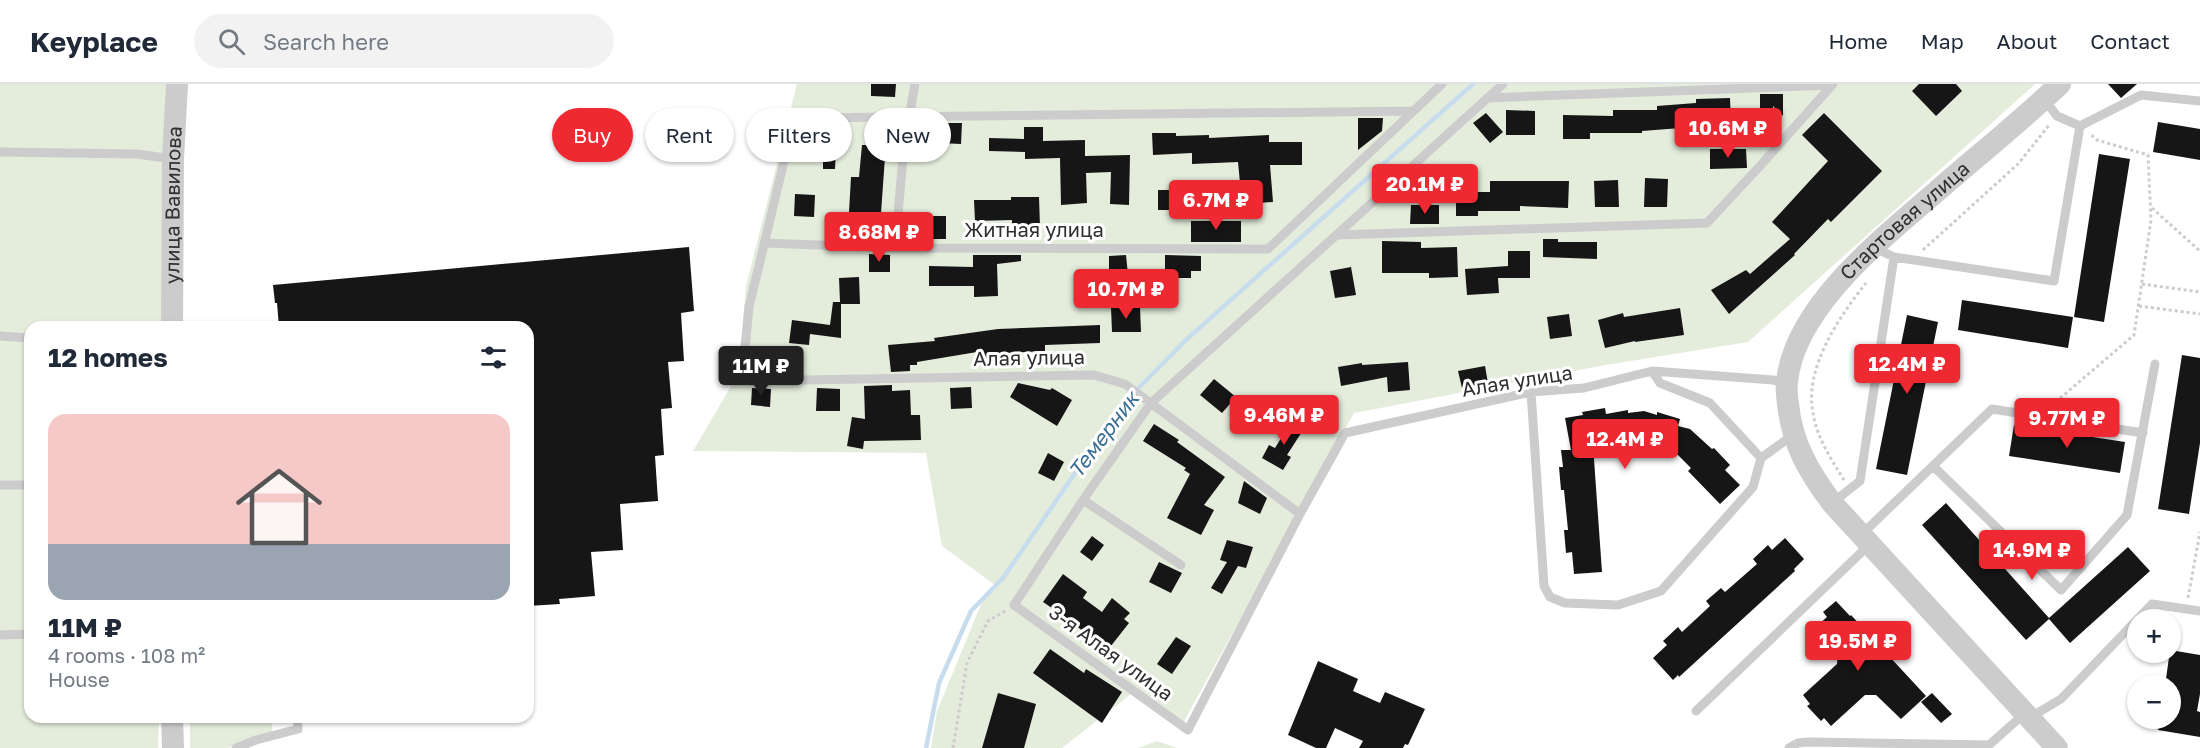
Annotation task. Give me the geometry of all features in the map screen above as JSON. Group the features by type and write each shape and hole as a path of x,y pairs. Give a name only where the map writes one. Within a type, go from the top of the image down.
{"street":[{"name":"улица Вавилова","path":"172,321 173,159 177,84"},
{"name":"Стартовая улица","path":"1786,383 1791,359 1800,339 1816,313 1854,264 2054,100"},
{"path":"1786,383 1793,435 1798,451 1811,476 1832,503 2057,748"},
{"path":"172,723 173,748"}],"lane":[{"path":"911,108 915,84"},
{"path":"951,117 1412,111 1442,84"},
{"path":"1014,605 1151,402 1503,84"},
{"path":"1487,98 1832,84"},
{"path":"1337,235 1707,223 1832,84"},
{"path":"2080,126 2141,95 2200,101"},
{"path":"2054,100 2080,126"},
{"name":"Житная улица","path":"764,243 896,248 1268,249 1412,111"},
{"path":"744,360 749,307 787,149 795,126 807,118 864,118"},
{"path":"1872,247 1888,256 2054,281 2080,126"},
{"path":"0,152 137,153 173,159"},
{"path":"896,248 903,162"},
{"path":"1832,503 1860,481 1894,257"},
{"path":"0,336 24,338"},
{"path":"1933,466 2061,590 2127,515 2155,364"},
{"path":"1652,371 1660,384 1710,403 1761,458"},
{"name":"Алая улица","path":"1188,730 1300,514 1345,433 1531,392 1584,388 1652,371 1773,380 1786,383"},
{"name":"Алая улица","path":"750,381 1094,375 1125,384 1300,514"},
{"path":"1531,392 1544,586 1550,597 1565,603 1618,605 1661,591 1753,487 1761,458 1793,435"},
{"path":"1696,711 1866,539 1933,466 1992,409 2143,433"},
{"path":"0,485 24,485"},
{"path":"1083,500 1181,566"},
{"path":"1789,748 1798,743 1808,742 1989,745 2027,715 2061,699 2152,604 2200,611"},
{"name":"3-я Алая улица","path":"1014,605 1188,730"},
{"path":"0,635 24,634"},
{"path":"236,748 298,729 298,723"}],"path":[{"path":"1912,259 2018,164 2054,100"},
{"path":"2038,416 2134,335 2139,306 2152,208 2148,155 2097,140 2080,126"},
{"path":"2152,208 2200,251"},
{"path":"1849,489 1826,451 1812,412 1813,384 1822,349 1869,279"},
{"path":"2142,284 2200,292"},
{"path":"2139,306 2200,314"},
{"path":"2186,609 2200,532"},
{"path":"953,748 967,663 988,621 1014,605"}],"green space":[{"path":"0,84 169,84 170,321 24,321 24,723 159,723 158,748 0,748"},
{"path":"797,84 2035,84 1748,342 1600,366 1354,413 1183,723 1136,690 1062,748 931,748 937,711 982,602 995,585 942,546 926,453 693,451 738,374 746,286 777,162 852,162 852,108 791,108"},
{"path":"190,723 272,723 272,732 228,748 190,748"},
{"path":"1157,741 1177,748 1138,748"}],"building":[{"path":"871,84 896,84 895,97 871,96"},
{"path":"1919,84 1956,84 1962,91 1936,116 1912,91"},
{"path":"2108,84 2137,84 2121,98"},
{"path":"1760,94 1783,94 1783,116 1773,106 1775,139 1773,142 1753,143 1752,115 1760,114"},
{"path":"1730,98 1731,123 1694,125 1694,127 1642,131 1642,133 1590,133 1590,139 1563,139 1563,115 1613,116 1613,110 1657,110 1657,106 1696,103 1696,99"},
{"path":"1506,110 1535,111 1535,135 1506,135"},
{"path":"1486,113 1503,132 1490,143 1473,123"},
{"path":"1824,113 1882,171 1831,222 1828,219 1795,255 1729,314 1711,290 1746,270 1750,274 1790,239 1772,222 1828,161 1802,135"},
{"path":"1358,118 1383,118 1382,131 1358,150"},
{"path":"2158,122 2200,129 2200,160 2153,152"},
{"path":"951,123 962,123 961,144 951,144"},
{"path":"1024,127 1043,127 1043,141 1085,140 1085,156 1130,155 1129,205 1110,204 1111,172 1086,173 1087,203 1061,205 1060,158 1025,159 1025,152 989,151 989,138 1024,139"},
{"path":"1152,133 1176,133 1176,136 1209,135 1209,138 1269,135 1269,142 1302,142 1302,165 1270,165 1273,202 1242,204 1238,162 1192,164 1192,153 1153,155"},
{"path":"862,145 864,145 864,162 885,162 881,213 849,212 851,177 859,177"},
{"path":"1710,149 1746,149 1747,168 1710,169"},
{"path":"2099,154 2130,159 2104,322 2074,317"},
{"path":"823,162 835,162 835,169 823,169"},
{"path":"1645,178 1668,179 1667,207 1644,207"},
{"path":"1618,180 1619,207 1595,207 1594,181"},
{"path":"1490,181 1569,181 1568,208 1520,206 1520,211 1478,211 1478,216 1456,216 1456,192 1490,192"},
{"path":"1158,190 1178,190 1178,210 1158,210"},
{"path":"795,194 815,195 814,217 794,216"},
{"path":"1011,197 1039,197 1040,227 1012,227 1012,220 975,221 974,200 1011,200"},
{"path":"1411,205 1439,205 1439,224 1410,224"},
{"path":"913,216 946,216 946,239 912,239"},
{"path":"1191,221 1241,221 1241,242 1191,242"},
{"path":"1543,239 1558,239 1558,242 1597,242 1597,259 1543,257"},
{"path":"1382,241 1421,242 1421,248 1457,247 1458,277 1429,278 1429,273 1382,273"},
{"path":"689,247 694,311 681,313 684,361 668,362 672,408 661,409 664,455 655,456 658,501 620,504 623,550 591,552 595,596 559,599 560,604 534,606 534,321 278,321 273,285"},
{"path":"1508,251 1530,251 1530,278 1498,278 1499,293 1467,295 1465,269 1508,266"},
{"path":"869,254 890,255 890,272 869,272"},
{"path":"973,255 1021,255 1021,261 997,264 998,296 974,297 974,286 929,286 929,266 973,267"},
{"path":"1126,255 1128,275 1109,277 1109,256"},
{"path":"1165,255 1201,256 1201,271 1191,271 1191,278 1165,278"},
{"path":"1351,267 1356,295 1335,298 1330,271"},
{"path":"859,277 860,304 841,304 841,338 810,334 809,345 789,343 792,320 830,325 833,302 840,302 839,278"},
{"path":"1962,300 2073,317 2068,348 1958,330"},
{"path":"1111,307 1140,307 1141,332 1112,332"},
{"path":"1680,308 1684,335 1635,341 1605,348 1598,320 1623,313 1624,317"},
{"path":"1569,314 1572,336 1550,339 1547,317"},
{"path":"1907,315 1938,322 1907,475 1876,469"},
{"path":"1100,325 1100,343 1045,345 1045,351 1005,353 1006,358 979,362 977,352 917,362 917,365 910,365 910,371 891,372 888,345 935,341 934,338 998,329"},
{"path":"763,355 777,357 775,374 761,374"},
{"path":"2182,355 2200,358 2200,443 2189,514 2158,509"},
{"path":"1408,362 1410,390 1388,392 1387,377 1341,386 1338,367 1362,363 1362,365"},
{"path":"1485,366 1488,383 1462,388 1458,371"},
{"path":"1214,379 1236,397 1222,413 1200,395"},
{"path":"1018,383 1050,390 1052,388 1072,400 1057,426 1010,397"},
{"path":"892,385 892,391 910,390 911,415 920,415 921,440 864,441 863,449 847,446 852,417 865,419 864,386"},
{"path":"971,387 972,408 951,409 950,388"},
{"path":"752,388 771,389 770,407 751,405"},
{"path":"817,388 840,389 840,411 816,411"},
{"path":"1605,408 1606,414 1628,410 1628,413 1644,411 1657,415 1657,412 1680,419 1678,426 1690,429 1712,449 1714,448 1730,465 1725,470 1740,485 1720,504 1688,471 1691,468 1678,455 1626,438 1593,445 1602,572 1574,574 1572,552 1566,553 1564,530 1568,530 1559,467 1563,467 1561,450 1571,450 1565,418"},
{"path":"1293,419 1305,427 1287,455 1291,457 1283,470 1262,458 1269,445 1275,448"},
{"path":"1154,424 1179,440 1177,442 1225,477 1204,505 1214,510 1201,535 1167,518 1190,474 1184,470 1186,468 1143,441"},
{"path":"2014,425 2125,442 2120,473 2009,456"},
{"path":"1048,453 1064,462 1054,481 1038,473"},
{"path":"1244,481 1267,498 1260,514 1238,503"},
{"path":"1946,503 2049,618 2128,547 2150,571 2070,643 2049,619 2026,640 1922,525"},
{"path":"1092,536 1104,545 1092,561 1080,552"},
{"path":"1785,538 1804,559 1794,569 1795,571 1673,680 1653,658 1667,645 1663,641 1678,627 1682,632 1710,606 1706,601 1721,588 1725,592 1757,564 1753,559 1768,545 1772,550"},
{"path":"1227,540 1253,547 1246,568 1238,566 1222,594 1211,588 1227,562 1220,560"},
{"path":"1159,562 1182,573 1171,593 1149,582"},
{"path":"1063,574 1087,592 1083,598 1102,612 1112,598 1130,613 1124,619 1129,623 1107,651 1043,602"},
{"path":"1836,601 1926,696 1901,719 1876,695 1865,695 1831,726 1824,718 1821,721 1807,706 1810,704 1803,695 1837,664 1838,653 1816,627 1827,617 1823,612"},
{"path":"1176,637 1191,646 1172,674 1157,664"},
{"path":"1050,649 1084,673 1086,669 1122,692 1102,723 1033,673"},
{"path":"2181,652 2200,655 2200,694 2197,711 2200,712 2200,737 2158,730 2181,729 2181,675 2167,675 2168,663 2181,663"},
{"path":"1318,661 1358,679 1353,691 1380,703 1385,692 1425,709 1408,745 1405,744 1403,748 1359,748 1363,741 1335,728 1326,748 1316,748 1288,735"},
{"path":"998,693 1036,704 1024,748 982,748"},
{"path":"1932,693 1952,714 1941,723 1921,702"}],"waterway":[{"name":"Темерник","path":"926,748 939,683 971,611 1003,578 1122,405 1187,339 1473,84"}]}
